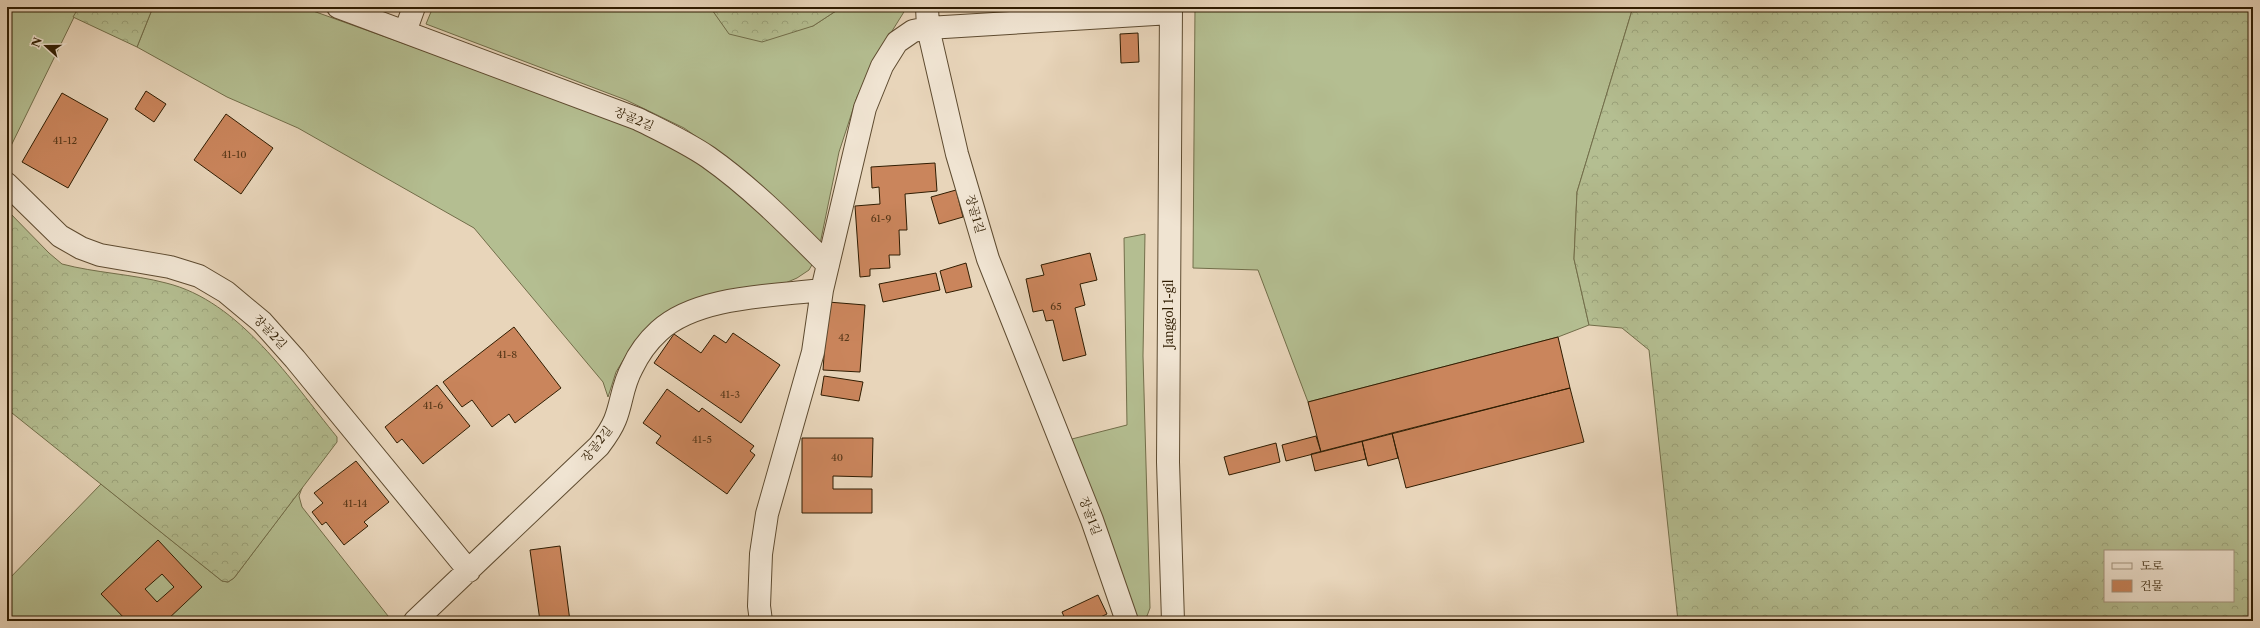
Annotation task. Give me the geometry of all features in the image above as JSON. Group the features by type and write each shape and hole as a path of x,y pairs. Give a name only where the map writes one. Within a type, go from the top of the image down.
{"street":[{"name":"장골2길","path":"338,7 638,119 675,137 708,157 744,185 828,265"},
{"path":"405,32 414,7"},
{"path":"761,621 759,606 761,554 767,514 813,352 822,290 864,108 882,66 897,42 914,31 928,17 1171,10"},
{"name":"Janggol 1-gil","path":"1171,10 1168,462 1173,621"},
{"name":"장골1길","path":"928,17 957,154 988,259 1092,520 1127,621"},
{"name":"장골2길","path":"7,184 60,236 81,248 100,255 170,267 199,276 226,292 262,322 295,358 468,571"},
{"name":"장골2길","path":"415,621 599,446 615,419 622,387 632,367 659,331 679,318 708,307 729,302 822,290"}],"green space":[{"path":"7,7 79,7 7,154"},
{"path":"79,7 153,7 137,47 73,17"},
{"path":"153,7 302,7 639,128 702,164 732,187 814,261 809,270 797,278 776,287 656,322 633,344 616,372 608,397 603,382 474,228 298,128 227,97 137,47"},
{"path":"433,7 710,7 729,33 813,26 842,7 907,7 879,52 857,97 839,152 820,244 727,158 684,128 626,100 426,24"},
{"path":"710,7 842,7 813,26 762,42 729,34"},
{"path":"1195,7 1633,7 1577,192 1574,259 1589,325 1558,337 1308,402 1258,270 1193,268"},
{"path":"1633,7 2253,7 2253,621 1678,621 1649,350 1622,328 1589,325 1574,259 1577,192"},
{"path":"7,210 49,253 62,264 88,270 166,283 193,292 217,307 240,325 262,346 282,368 337,437 337,442 234,578 228,582 222,581 7,409"},
{"path":"1145,234 1143,356 1150,608 1147,616 1142,618 1136,617 1068,440 1127,425 1124,238"},
{"path":"101,484 222,581 228,582 234,578 302,488 299,496 302,507 392,621 7,621 7,581"}],"building":[{"path":"1138,33 1139,62 1121,63 1120,34"},
{"path":"146,91 166,104 154,122 135,109"},
{"path":"62,93 108,119 68,188 22,162"},
{"path":"226,114 273,148 241,194 194,160"},
{"path":"935,163 937,191 905,194 907,230 899,230 900,255 889,255 890,268 870,269 870,276 860,277 855,206 880,204 879,187 872,188 871,167"},
{"path":"956,190 963,217 939,224 931,197"},
{"path":"1090,253 1097,280 1080,284 1085,305 1075,308 1086,355 1063,361 1053,320 1046,321 1043,310 1033,312 1026,279 1044,275 1041,265"},
{"path":"966,263 972,287 946,293 940,271"},
{"path":"936,273 940,290 883,302 879,284"},
{"path":"828,302 865,305 860,372 823,370"},
{"path":"514,327 561,388 515,423 509,414 492,427 472,400 462,407 443,382"},
{"path":"733,333 780,365 741,423 654,363 674,334 701,353 714,335 726,343"},
{"path":"1558,337 1570,388 1321,452 1308,402"},
{"path":"824,376 863,382 859,401 821,395"},
{"path":"437,385 470,426 423,464 402,439 397,443 385,427"},
{"path":"1570,388 1584,442 1406,488 1392,433"},
{"path":"667,389 699,412 702,408 754,446 750,451 755,455 727,494 656,443 661,436 643,423"},
{"path":"1392,433 1398,458 1368,466 1362,441"},
{"path":"1316,436 1321,452 1286,461 1282,445"},
{"path":"802,438 873,438 872,477 833,476 833,489 872,489 872,513 802,513"},
{"path":"1362,441 1366,459 1315,471 1311,454"},
{"path":"1276,443 1280,462 1229,475 1224,457"},
{"path":"356,461 389,502 364,522 368,526 344,545 326,522 322,525 312,512 323,503 314,493"},
{"path":"158,540 202,587 166,621 127,621 101,594","holes":["162,574 174,587 157,602 145,589"]},
{"path":"560,546 570,621 540,621 530,550"},
{"path":"1098,595 1107,614 1092,621 1066,621 1062,612"}]}
